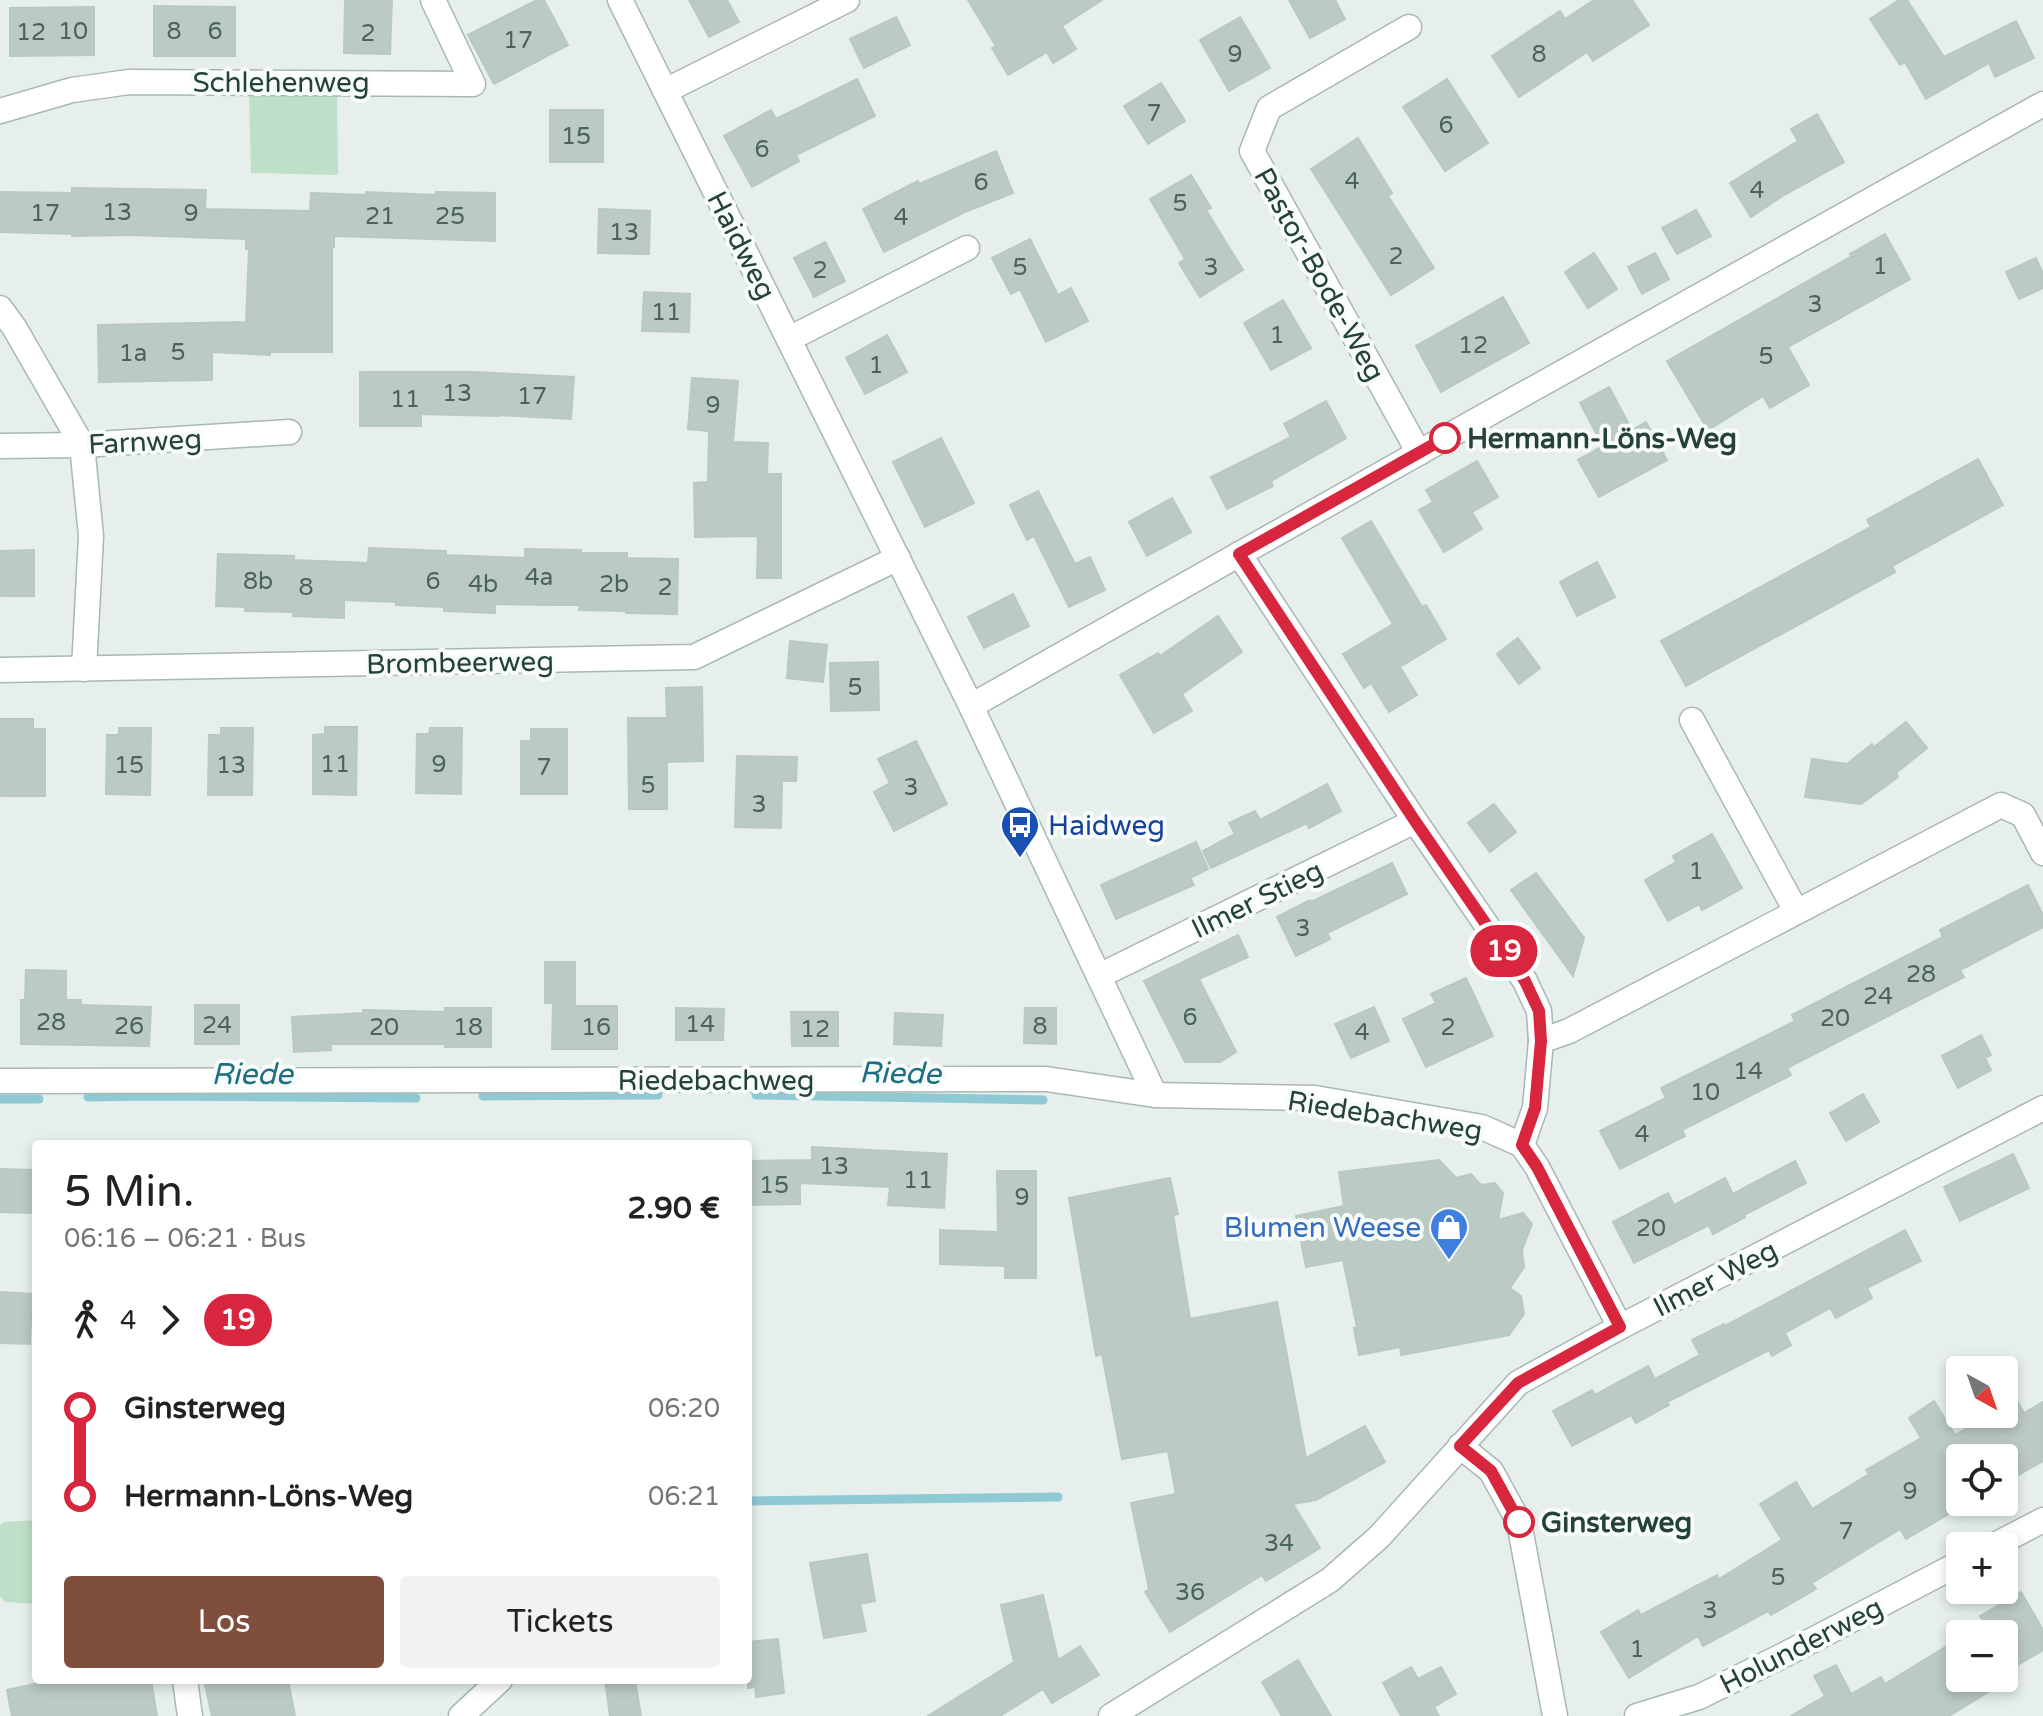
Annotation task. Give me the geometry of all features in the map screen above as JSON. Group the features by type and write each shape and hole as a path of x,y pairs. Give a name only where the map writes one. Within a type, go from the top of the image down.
{"street":[{"name":"Schlehenweg","path":"0,111 72,90 129,82 473,84 433,0"},
{"name":"Haidweg","path":"620,0 971,706 1155,1095"},
{"path":"665,91 847,0"},
{"name":"Pastor-Bode-Weg","path":"1409,27 1269,108 1252,151 1419,453"},
{"path":"971,706 2043,104"},
{"path":"789,339 967,248"},
{"path":"0,308 82,445 91,536 84,669"},
{"name":"Farnweg","path":"0,446 82,445 289,432"},
{"path":"1239,554 1525,981 1539,1011 1541,1041 1535,1108 1522,1145 1537,1167 1620,1327"},
{"name":"Brombeerweg","path":"0,670 694,657 898,558"},
{"path":"1692,720 1796,911"},
{"path":"1541,1041 1569,1031 2001,805 2023,815 2043,853"},
{"name":"Ilmer Stieg","path":"1099,976 1415,821"},
{"name":"Riedebachweg","path":"0,1081 1046,1079 1155,1095 1315,1098 1482,1127 1522,1145"},
{"name":"Ilmer Weg","path":"1111,1716 1330,1580 1379,1537 1518,1383 2043,1108"},
{"path":"1460,1446 1491,1471 1519,1522 1555,1716"},
{"path":"2018,1533 2043,1520"},
{"name":"Holunderweg","path":"1637,1716 1699,1697 1946,1570"},
{"path":"186,1684 190,1716"},
{"path":"461,1716 496,1684"}],"green space":[{"path":"249,92 337,92 338,175 251,173"},
{"path":"32,1520 32,1604 6,1602 0,1597 0,1525"}],"building":[{"path":"345,0 392,0 390,54 344,53"},
{"path":"537,0 544,0 568,45 494,84 468,35"},
{"path":"689,0 727,0 739,22 709,37"},
{"path":"968,0 1102,0 1062,26 1076,49 1053,63 1047,52 1008,75 992,48 996,46"},
{"path":"1289,0 1335,0 1345,19 1310,38"},
{"path":"1594,0 1632,0 1649,25 1593,61 1587,52 1519,97 1492,56 1560,11 1565,19"},
{"path":"1899,0 1907,0 1944,57 2016,21 2034,58 1995,77 1989,63 1926,99 1905,62 1900,65 1870,19"},
{"path":"154,6 235,7 235,56 154,56"},
{"path":"94,7 94,55 10,56 10,8"},
{"path":"896,17 910,45 864,68 850,39"},
{"path":"1240,17 1270,68 1229,91 1200,40"},
{"path":"857,79 875,116 796,155 799,161 752,187 724,136 771,110 776,119"},
{"path":"1447,79 1488,143 1445,171 1403,107"},
{"path":"1161,83 1185,121 1148,144 1124,106"},
{"path":"550,110 603,110 603,162 550,162"},
{"path":"1817,114 1844,162 1751,217 1730,183 1798,141 1791,129"},
{"path":"1358,138 1392,193 1388,196 1434,268 1391,295 1311,169"},
{"path":"996,151 1013,193 965,212 884,252 863,209 918,181 919,184"},
{"path":"1191,175 1211,208 1206,210 1243,270 1200,297 1179,263 1185,259 1150,199"},
{"path":"72,188 206,190 205,209 310,211 311,193 495,193 495,241 334,236 332,352 270,352 270,355 212,352 212,380 99,382 98,325 246,322 249,249 246,249 246,239 0,232 1,192 72,193"},
{"path":"599,209 650,211 649,254 598,253"},
{"path":"1696,210 1711,236 1677,254 1662,228"},
{"path":"1885,234 1910,279 1788,347 1809,385 1770,408 1763,396 1708,430 1667,361"},
{"path":"1030,239 1058,295 1071,288 1088,321 1046,342 1020,289 1011,294 992,258"},
{"path":"825,242 845,281 814,297 794,258"},
{"path":"1594,253 1617,289 1588,308 1565,272"},
{"path":"1655,253 1669,279 1642,294 1628,267"},
{"path":"2036,258 2043,274 2043,288 2019,299 2006,272"},
{"path":"644,292 690,294 689,332 642,331"},
{"path":"1503,297 1529,343 1441,392 1416,346"},
{"path":"1283,300 1311,348 1271,370 1244,323"},
{"path":"887,335 907,372 865,394 846,358"},
{"path":"360,372 472,372 574,377 571,419 421,414 421,426 360,426"},
{"path":"692,378 738,381 733,442 768,443 767,474 781,474 781,578 757,578 758,536 695,537 694,483 708,482 709,431 688,429"},
{"path":"1609,387 1632,430 1646,422 1667,460 1599,497 1578,460 1603,446 1580,403"},
{"path":"1326,401 1346,438 1271,481 1273,486 1227,509 1211,477 1291,437 1284,424"},
{"path":"941,438 974,503 925,527 893,462"},
{"path":"1978,459 2003,505 1892,566 1895,572 1686,686 1661,641 1871,527 1867,520"},
{"path":"1477,461 1498,497 1472,512 1482,529 1444,552 1419,510 1433,502 1426,490"},
{"path":"1038,491 1075,564 1090,557 1105,590 1069,607 1034,536 1027,540 1010,505"},
{"path":"1172,498 1191,532 1147,556 1129,522"},
{"path":"1371,521 1422,607 1426,605 1446,639 1400,667 1417,695 1389,712 1371,683 1364,688 1343,654 1393,624 1342,538"},
{"path":"369,548 525,558 525,549 581,550 581,553 627,553 627,558 678,559 677,614 579,610 580,605 495,604 495,613 444,611 444,607 344,600 344,618 293,616 293,612 245,611 245,607 216,606 218,554 294,556 294,560 368,563"},
{"path":"34,550 34,596 0,596 0,551"},
{"path":"1597,562 1615,597 1577,616 1560,582"},
{"path":"1013,594 1029,626 984,648 968,617"},
{"path":"1218,616 1242,652 1182,694 1192,711 1154,733 1120,675 1158,653 1160,656"},
{"path":"1518,638 1540,668 1519,684 1497,654"},
{"path":"790,641 827,645 823,682 787,678"},
{"path":"878,662 879,710 831,711 830,663"},
{"path":"702,687 703,761 667,762 667,809 629,809 628,718 667,718 666,688"},
{"path":"1,719 33,719 33,729 45,729 45,796 1,796"},
{"path":"1906,722 1927,748 1896,773 1898,777 1861,804 1805,797 1812,759 1847,764"},
{"path":"325,727 357,727 356,795 313,794 313,735 325,734"},
{"path":"119,728 151,728 150,795 106,794 107,735 119,735"},
{"path":"221,728 253,728 252,795 208,795 209,735 221,735"},
{"path":"430,728 462,728 461,794 416,793 417,734 429,734"},
{"path":"531,729 567,729 567,794 521,794 521,741 531,741"},
{"path":"916,741 947,804 894,831 874,792 890,783 878,759"},
{"path":"737,756 797,757 796,781 782,781 781,828 735,827"},
{"path":"1327,784 1341,811 1309,828 1307,823 1211,868 1203,851 1235,834 1229,823 1255,811 1260,820"},
{"path":"1494,804 1516,832 1490,852 1468,823"},
{"path":"1712,834 1742,888 1702,910 1699,904 1668,921 1645,880 1676,862 1673,856"},
{"path":"1196,842 1208,869 1190,878 1194,885 1116,919 1101,885"},
{"path":"1392,863 1407,894 1327,933 1330,939 1296,956 1277,917"},
{"path":"1536,873 1584,938 1573,976 1511,890"},
{"path":"2028,885 2043,915 2043,927 1960,970 1964,977 1787,1068 1791,1075 1682,1130 1685,1136 1620,1169 1600,1131 1666,1098 1661,1088 1795,1021 1792,1015 1943,937 1940,930"},
{"path":"1238,935 1248,957 1199,979 1236,1052 1220,1062 1185,1062 1144,981"},
{"path":"545,962 575,962 575,1006 617,1006 617,1049 552,1049 553,1003 545,1003"},
{"path":"26,970 66,971 66,1000 81,1000 81,1005 151,1007 149,1046 21,1044 21,1000 25,1000"},
{"path":"1466,978 1493,1036 1426,1067 1403,1019 1436,1003 1431,994"},
{"path":"195,1005 239,1005 239,1044 195,1044"},
{"path":"1374,1007 1389,1041 1351,1058 1335,1024"},
{"path":"445,1008 491,1008 491,1047 331,1044 331,1050 294,1052 292,1017 363,1013 363,1010 445,1012"},
{"path":"676,1008 724,1009 723,1040 676,1040"},
{"path":"1025,1008 1056,1008 1056,1044 1024,1043"},
{"path":"791,1012 838,1012 838,1046 792,1046"},
{"path":"895,1013 943,1015 941,1046 894,1044"},
{"path":"1981,1035 1991,1055 1985,1058 1991,1070 1958,1088 1942,1056"},
{"path":"1863,1094 1879,1122 1846,1141 1830,1113"},
{"path":"812,1147 947,1154 944,1208 888,1205 890,1187 800,1183 800,1204 752,1205 752,1161 812,1160"},
{"path":"2013,1154 2029,1188 1960,1221 1944,1187"},
{"name":"Blumen Weese","path":"1439,1160 1456,1178 1471,1174 1481,1185 1495,1183 1503,1193 1498,1220 1523,1213 1532,1224 1522,1250 1524,1267 1510,1288 1521,1296 1524,1314 1509,1335 1401,1355 1400,1347 1359,1355 1354,1328 1357,1327 1343,1260 1306,1267 1296,1216 1344,1206 1339,1172"},
{"path":"1795,1161 1806,1183 1713,1234 1709,1225 1634,1263 1613,1222 1668,1193 1674,1205 1725,1178 1733,1194"},
{"path":"0,1169 32,1170 32,1213 0,1212"},
{"path":"997,1171 1036,1171 1036,1278 1005,1278 1005,1266 940,1264 940,1230 998,1232"},
{"path":"1170,1178 1178,1214 1173,1215 1190,1319 1277,1302 1306,1458 1365,1426 1385,1462 1316,1500 1293,1504 1320,1548 1266,1581 1262,1575 1170,1632 1145,1592 1149,1589 1131,1503 1176,1494 1168,1451 1122,1459 1102,1354 1096,1356 1069,1198"},
{"path":"1905,1230 1921,1261 1867,1288 1872,1298 1836,1318 1830,1308 1785,1333 1791,1345 1772,1356 1769,1350 1667,1402 1669,1405 1636,1423 1631,1415 1572,1446 1553,1411 1592,1390 1595,1395 1648,1366 1655,1379 1700,1355 1692,1340 1725,1326"},
{"path":"0,1292 32,1294 30,1344 0,1343"},
{"path":"1934,1401 1946,1420 1946,1428 1951,1428 1955,1435 1967,1428 2018,1428 2018,1402 2024,1413 2043,1402 2043,1461 2018,1475 2018,1444 1946,1444 1946,1516 1906,1539 1900,1529 1812,1583 1816,1589 1771,1615 1768,1611 1703,1646 1698,1636 1629,1678 1601,1632 1638,1610 1641,1615 1717,1575 1719,1579 1782,1540 1760,1504 1796,1482 1812,1509 1869,1474 1866,1470 1921,1438 1909,1418"},
{"path":"867,1554 875,1601 860,1604 866,1631 824,1638 810,1563"},
{"path":"2021,1592 2043,1630 2043,1650 2018,1665 2018,1620 1982,1620 1980,1616 2000,1604 2018,1604 2018,1594"},
{"path":"1043,1595 1058,1660 1080,1646 1099,1675 1052,1703 1043,1689 1000,1716 928,1716 1014,1662 1001,1605"},
{"path":"778,1639 784,1693 756,1697 755,1687 748,1688 748,1684 752,1684 752,1642"},
{"path":"1946,1647 1946,1692 1988,1692 1949,1716 1791,1716 1825,1696 1814,1676 1836,1665 1851,1694 1881,1677 1885,1684"},
{"path":"1298,1660 1331,1716 1282,1716 1262,1682"},
{"path":"1411,1667 1418,1679 1441,1667 1456,1694 1434,1707 1439,1716 1401,1716 1383,1683"},
{"path":"34,1684 152,1684 157,1716 12,1716 7,1690"},
{"path":"205,1684 289,1684 295,1716 212,1716"},
{"path":"606,1684 636,1684 641,1716 610,1716"}],"waterway":[{"name":"Riede","path":"483,1096 658,1095"},
{"name":"Riede","path":"756,1095 1043,1100"},
{"name":"Riede","path":"88,1097 416,1098"},
{"name":"Riede","path":"0,1099 39,1099"},
{"path":"752,1501 1058,1497"}],"bus line":[{"name":"19","path":"1445,438 1239,554 1525,981 1539,1011 1541,1041 1535,1108 1522,1145 1537,1167 1620,1327 1518,1383 1460,1446 1491,1471 1519,1522"}],"place":[{"name":"Hermann-Löns-Weg","path":"1445,438"},
{"name":"Haidweg","path":"1020,859"},
{"name":"Blumen Weese","path":"1449,1261"},
{"name":"Ginsterweg","path":"1519,1522"}]}
